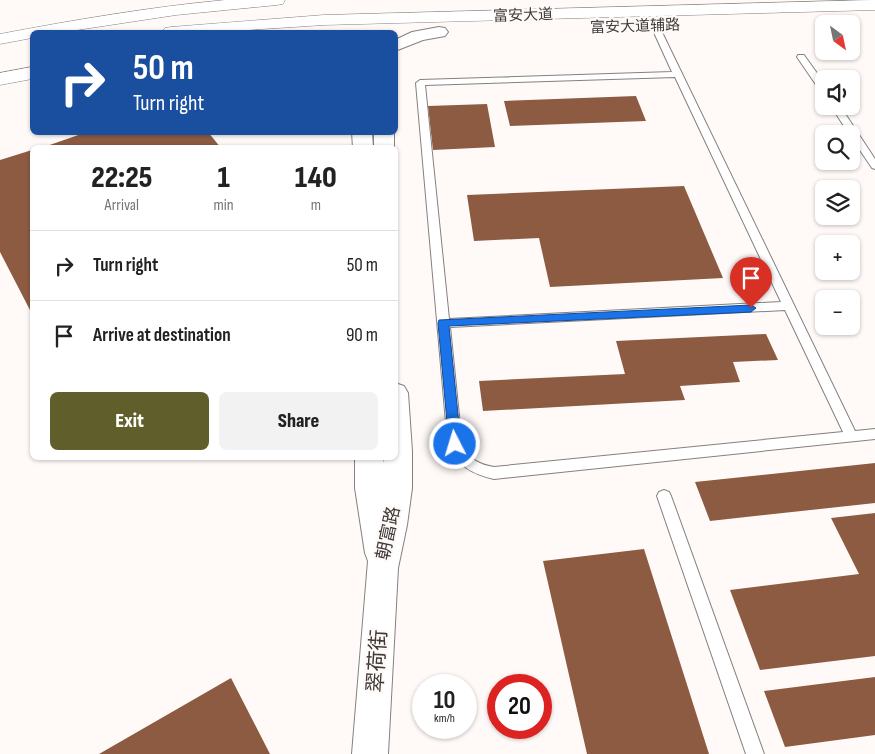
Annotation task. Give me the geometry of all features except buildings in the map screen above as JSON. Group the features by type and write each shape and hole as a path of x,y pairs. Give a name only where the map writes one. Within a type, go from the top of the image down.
{"main road":[{"path":"46,30 176,10 277,0"},
{"name":"富安大道","path":"192,30 276,22 875,5"},
{"path":"426,17 605,27"},
{"name":"富安大道辅路","path":"398,33 875,20"},
{"path":"0,39 30,33"},
{"path":"0,79 30,73"}],"street":[{"path":"398,45 418,36 439,32"},
{"name":"朝富路","path":"369,460 370,488 382,568"},
{"name":"朝富路","path":"382,568 392,525 397,488 398,460"},
{"name":"翠荷街","path":"370,754 382,568"}],"lane":[{"path":"655,26 851,436"},
{"path":"801,57 815,77"},
{"path":"678,74 420,83 455,444 464,461 483,471 494,473 875,434"},
{"path":"841,115 875,166"},
{"path":"443,323 789,306"},
{"path":"664,496 755,754"}],"route":[{"path":"455,444 443,323 751,308"}]}
